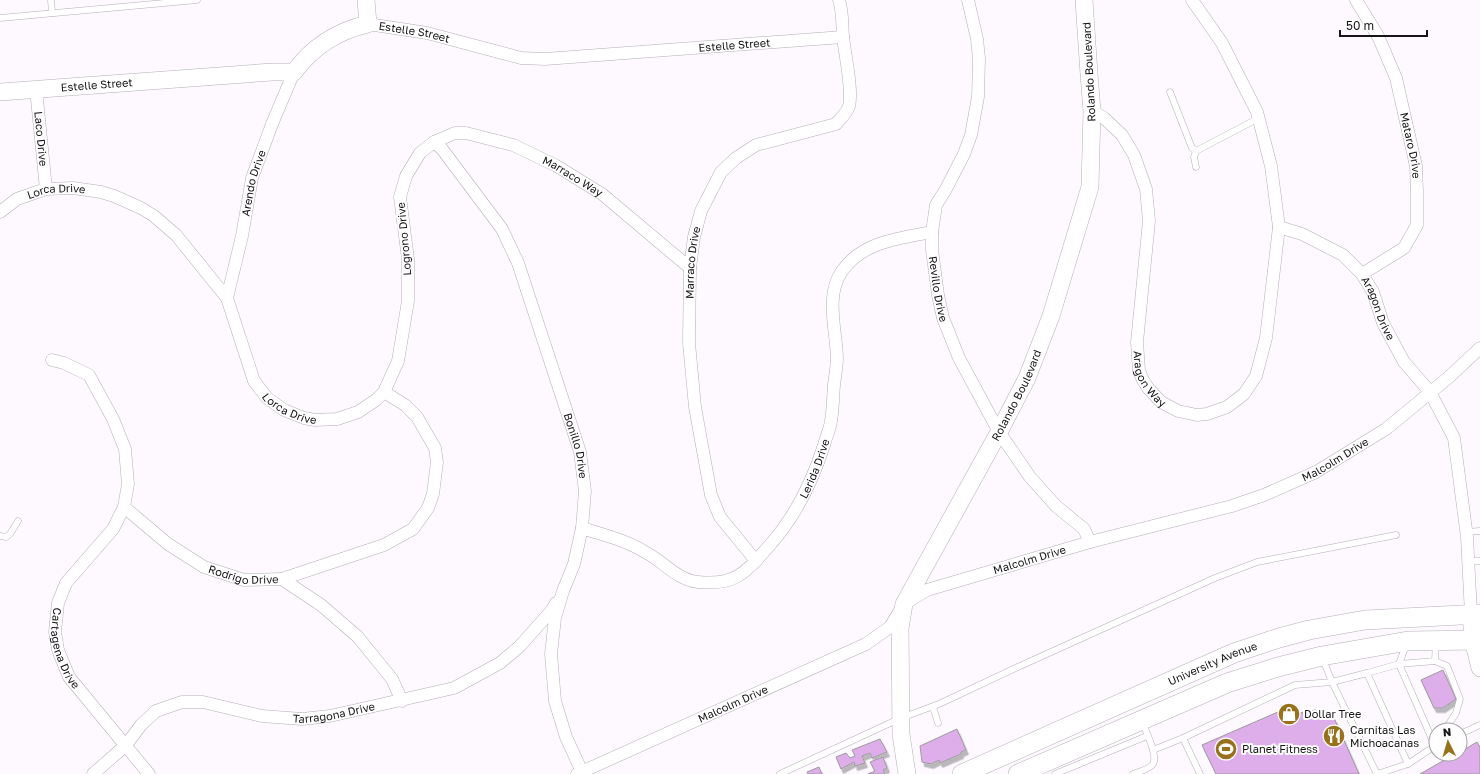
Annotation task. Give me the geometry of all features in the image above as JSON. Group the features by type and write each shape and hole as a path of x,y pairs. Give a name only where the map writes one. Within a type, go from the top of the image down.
{"main road":[{"name":"University Avenue","path":"962,774 1234,653 1279,638 1308,630 1365,620 1476,614"},
{"name":"University Avenue","path":"1026,772 1144,728 1227,683 1278,667 1322,656 1408,641 1476,640"}],"street":[{"path":"366,0 368,24"},
{"name":"Marraco Drive","path":"756,561 720,517 711,495 695,407 689,343 690,268 694,237 702,211 721,172 736,158 756,145 836,124 849,107 850,96 840,0"},
{"name":"Revillo Drive","path":"968,0 977,39 980,71 978,97 972,129 964,154 936,205 932,232 934,272 943,318 958,358 999,432 1030,477 1056,506 1084,529 1090,542"},
{"name":"Rolando Boulevard","path":"908,774 901,734 900,628 904,604 999,432 1027,378 1051,316 1090,187 1092,111 1088,74 1084,0"},
{"path":"1192,0 1222,43 1257,112 1271,166 1278,227"},
{"name":"Mataro Drive","path":"1356,0 1378,36 1396,78 1416,166 1417,192 1417,225 1404,248 1362,274"},
{"name":"Estelle Street","path":"0,92 272,72 294,72 311,51 322,43 344,31 368,24 427,33 521,58 545,60 843,37"},
{"name":"Arendo Drive","path":"227,298 242,236 252,178 272,124 294,72"},
{"name":"Laco Drive","path":"36,89 46,189"},
{"name":"Aragon Way","path":"1092,111 1104,118 1122,135 1134,155 1146,189 1149,221 1137,342 1139,371 1148,388 1161,402 1169,407 1178,411 1197,414 1218,412 1236,402 1251,386 1256,376 1266,338 1278,227"},
{"name":"Marraco Way","path":"434,142 455,133 466,133 513,145 555,165 602,194 690,268"},
{"name":"Logrono Drive","path":"384,392 398,362 408,301 408,259 400,197 406,176 420,153 434,142"},
{"name":"Bonillo Drive","path":"434,142 442,149 502,229 518,263 580,452 585,491 582,528 574,564 563,591 555,618 551,654 555,701 566,737 581,773"},
{"name":"Lorca Drive","path":"0,212 16,200 46,189 73,188 101,192 121,198 154,216 176,235 227,298 254,381 267,398 294,415 310,419 326,420 337,419 358,412 376,400 384,392"},
{"name":"Aragon Drive","path":"1278,227 1302,234 1343,255 1362,274 1373,292 1383,323 1404,362 1430,392 1454,438 1466,532 1474,561 1476,640 1480,668"},
{"name":"Lerida Drive","path":"582,528 628,543 646,552 678,576 696,582 721,582 738,577 756,561 780,534 798,506 815,472 831,422 837,358 832,309 836,282 853,257 871,247 894,239 932,232"},
{"name":"Malcolm Drive","path":"581,773 866,644 890,627 904,604 927,590 1090,542 1232,506 1264,496 1316,472 1380,433 1449,377 1480,348"},
{"name":"Cartagena Drive","path":"52,360 64,363 90,375 113,420 125,449 128,484 124,507 113,529 66,583 58,603 55,632 58,650 69,677 149,774"},
{"path":"282,579 384,545 413,529 428,508 433,494 437,462 435,448 417,417 405,405 384,392"},
{"name":"Rodrigo Drive","path":"124,507 168,544 204,567 244,580 282,579 321,605 358,637 392,679 402,700"},
{"name":"Tarragona Drive","path":"93,774 126,745 141,725 156,711 182,702 203,702 262,716 302,719 330,716 454,688 500,663 520,646 552,610 563,591"}],"lane":[{"path":"51,0 52,13"},
{"path":"0,18 196,0"},
{"path":"1170,92 1192,148 1196,151"},
{"path":"1196,167 1194,157 1196,151 1259,118"},
{"path":"0,536 6,537 10,534 18,521"},
{"path":"1466,532 1480,531"},
{"path":"780,774 790,772 901,718 932,707 1215,578 1257,562 1396,535"},
{"path":"1408,641 1399,664 1428,727"},
{"path":"1435,661 1436,641"},
{"path":"1322,656 1332,682 1377,774 1408,764 1428,750"},
{"path":"1153,750 1183,738 1295,685 1332,682 1399,664 1435,661 1447,666 1460,699 1456,713 1450,722"},
{"path":"1367,672 1408,764"},
{"path":"932,707 938,723"},
{"path":"1468,730 1480,725"},
{"path":"1055,774 1144,728 1153,750 1153,764 1133,774"},
{"path":"1183,738 1200,774"}],"building":[{"path":"1443,670 1456,699 1443,708 1434,708 1421,680"},
{"path":"1294,705 1298,714 1315,710 1334,718 1359,774 1216,774 1202,745"},
{"path":"957,729 966,750 961,752 961,754 940,763 939,760 931,764 922,762 920,746"},
{"path":"880,739 887,752 872,758 870,753 862,756 865,763 855,766 854,762 841,769 836,757 846,753 850,758 855,756 852,750"},
{"path":"1477,742 1480,747 1480,774 1420,774 1441,762 1468,762 1468,747"},
{"path":"883,757 887,768 883,770 885,774 868,774 875,771 870,762"},
{"path":"819,767 822,774 808,774 807,772"}],"place":[{"name":"Dollar Tree","path":"1289,714"},
{"name":"Carnitas Las Michoacanas","path":"1334,736"},
{"name":"Planet Fitness","path":"1226,749"}]}
